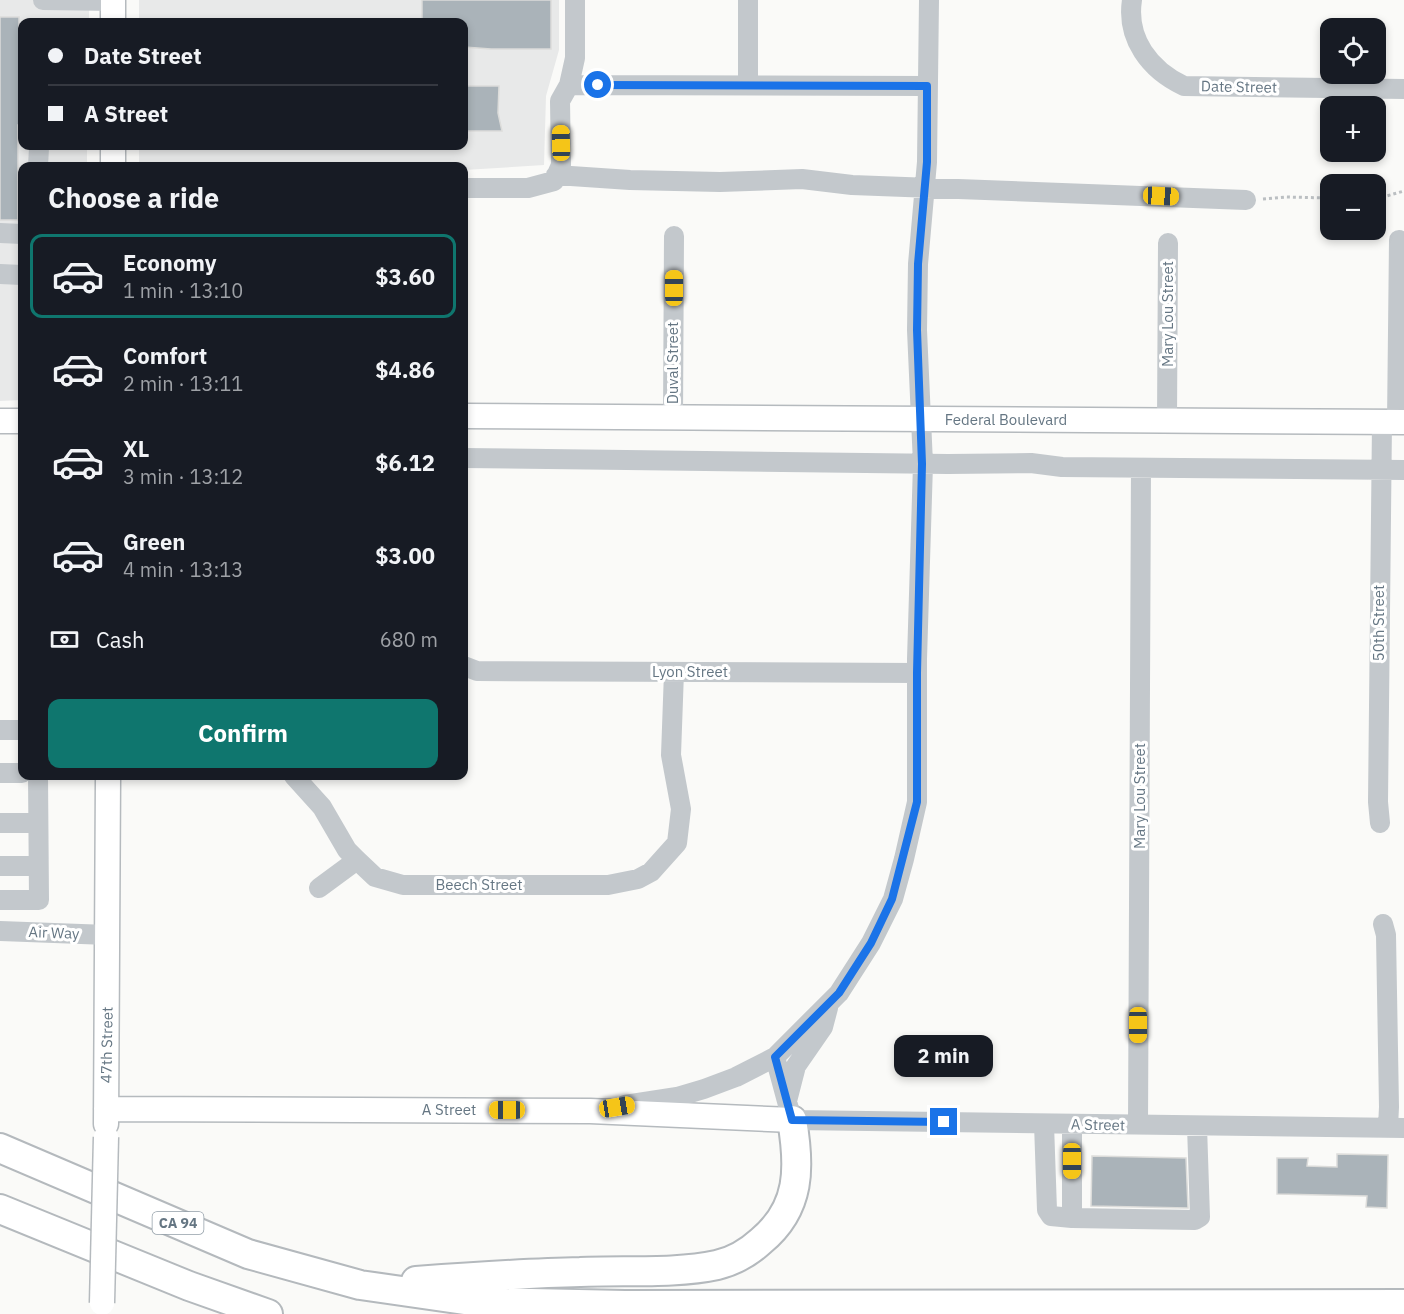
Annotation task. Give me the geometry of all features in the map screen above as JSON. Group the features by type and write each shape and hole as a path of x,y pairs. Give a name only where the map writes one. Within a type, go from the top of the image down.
{"highway":[{"path":"360,1285 560,1272 677,1269 718,1264 748,1252 767,1237 784,1216 792,1200 798,1153 790,1111"},
{"name":"CA 94","path":"0,1148 248,1254 360,1285 479,1302 625,1305 1404,1304"},
{"path":"0,1209 189,1286 268,1314"},
{"path":"1366,1303 1404,1290"}],"main road":[{"path":"113,0 113,18"},
{"name":"Federal Boulevard","path":"468,416 1394,422"},
{"path":"0,421 18,421"},
{"name":"47th Street","path":"102,1308 106,1137 108,780"},
{"name":"A Street","path":"106,1109 790,1111"}],"street":[{"path":"43,0 113,0"},
{"path":"555,178 561,165 560,100 569,85 575,58 576,0"},
{"path":"748,0 748,85"},
{"name":"Date Street","path":"1132,0 1132,24 1143,54 1161,73 1184,86 1404,89"},
{"path":"590,1111 677,1097 705,1089 736,1077 775,1057 839,993 871,943 892,899 917,802 917,673 922,464 917,330 918,280 927,162 927,86 932,5"},
{"path":"569,85 927,86"},
{"path":"468,188 528,188 555,178 709,182 802,179 852,185 1246,200"},
{"path":"0,233 18,234"},
{"name":"Duval Street","path":"673,417 674,236"},
{"name":"50th Street","path":"1380,823 1378,802 1380,469 1394,422 1399,240"},
{"name":"Mary Lou Street","path":"1167,421 1168,243"},
{"path":"0,274 18,274"},
{"path":"468,458 922,464 1031,463 1062,467 1404,470"},
{"name":"Mary Lou Street","path":"1138,1125 1142,468"},
{"name":"Lyon Street","path":"468,668 477,671 917,673"},
{"name":"Beech Street","path":"298,780 322,807 347,850 375,877 403,885 608,885 638,879 651,872 677,843 681,809 671,755 674,672"},
{"path":"0,730 18,730"},
{"path":"0,772 18,772"},
{"path":"0,900 39,900 38,780"},
{"path":"0,823 38,824"},
{"path":"319,888 357,860"},
{"path":"0,866 38,866"},
{"path":"1383,924 1396,1127"},
{"name":"Air Way","path":"0,931 108,935"},
{"path":"790,1111 796,1066 823,1027 830,1003"},
{"path":"775,1057 790,1111"},
{"name":"A Street","path":"790,1111 1044,1124 1396,1127"},
{"path":"1044,1124 1047,1210 1051,1216 1195,1220 1200,1217 1197,1126"},
{"path":"1072,1124 1072,1218"}],"path":[{"path":"1386,196 1404,191"},
{"path":"1246,200 1320,198"}],"shaded area":[{"path":"0,0 89,0 89,18 18,18 18,150 87,150 87,162 18,162 18,400 0,401"},
{"path":"139,0 559,0 559,50 546,96 544,165 468,170 468,162 139,162 139,150 468,150 468,18 139,18"}],"building":[{"path":"422,0 551,0 551,49 468,47 468,18 422,18"},
{"path":"0,17 19,17 18,220 0,220"},
{"path":"468,86 499,86 498,113 502,131 468,131"},
{"path":"1337,1154 1388,1155 1387,1208 1366,1207 1367,1196 1277,1194 1277,1158 1308,1158 1307,1166 1337,1167"},
{"path":"1092,1156 1186,1158 1188,1208 1091,1206"}],"route":[{"path":"598,85 927,86 927,162 918,264 917,330 922,464 916,740 917,802 892,899 871,943 839,993 775,1057 792,1120 944,1122"}]}
